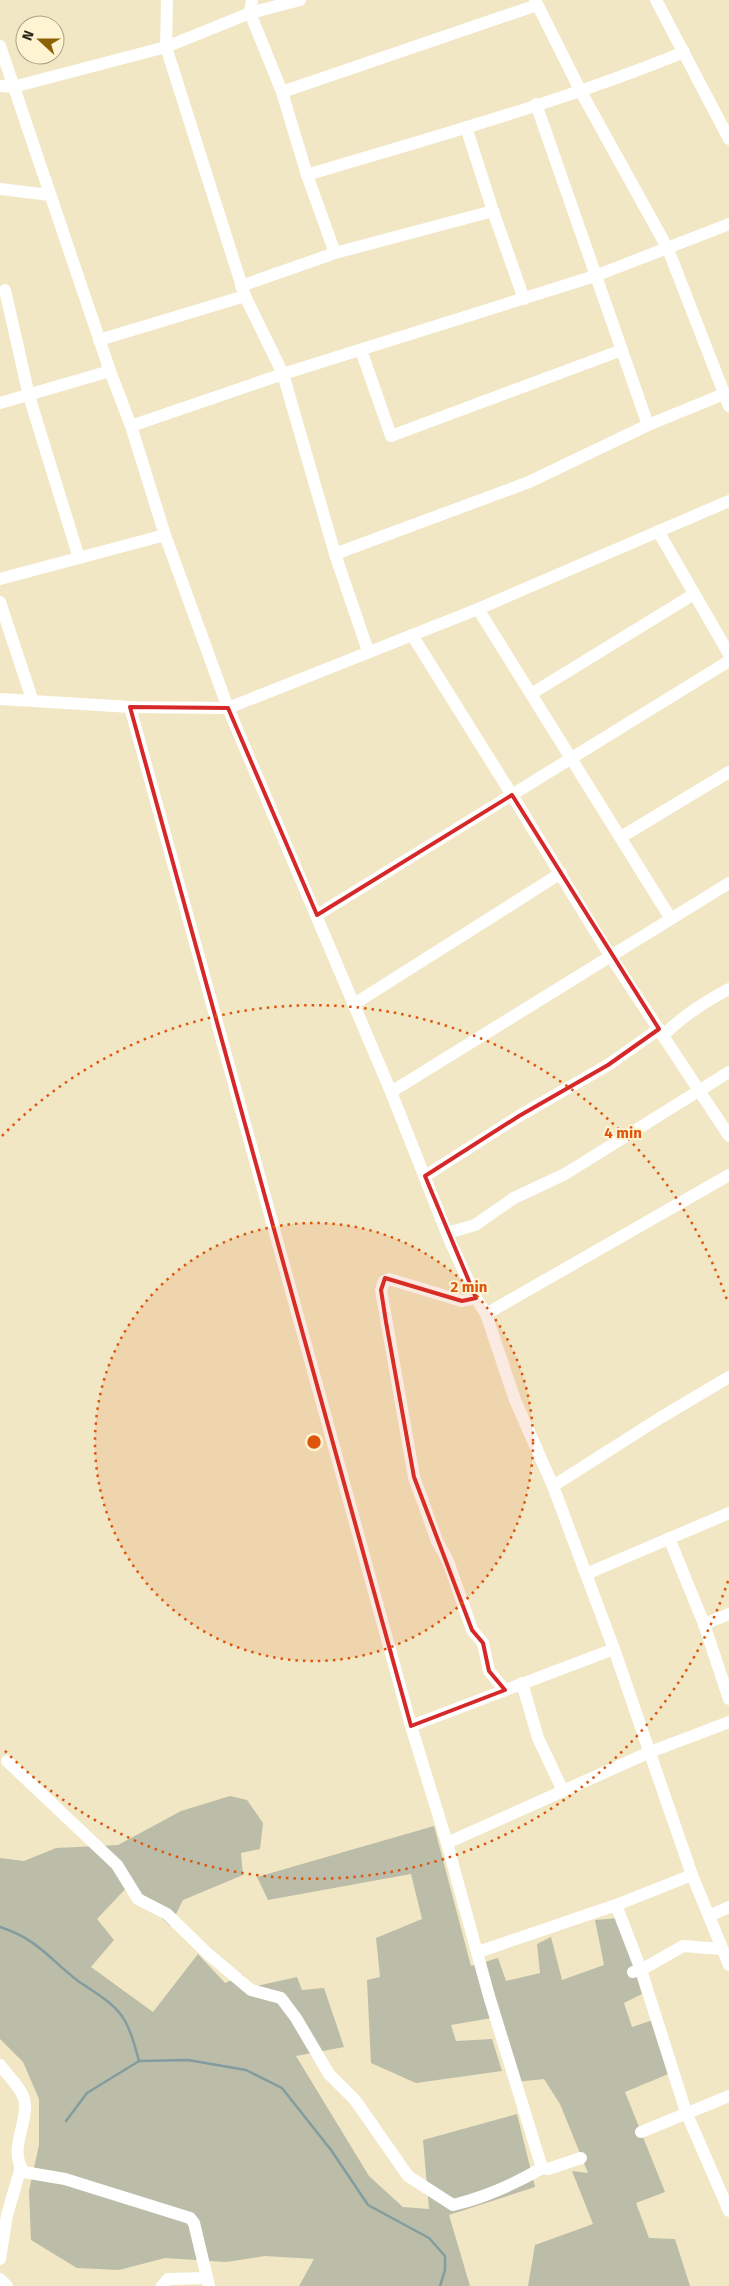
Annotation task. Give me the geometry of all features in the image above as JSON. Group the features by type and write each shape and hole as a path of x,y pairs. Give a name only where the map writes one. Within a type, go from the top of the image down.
{"street":[{"path":"167,0 166,47 243,291 283,374 335,554 368,651"},
{"path":"252,0 250,13 282,92 307,175 335,253"},
{"path":"0,86 13,87 166,47 250,13 300,0"},
{"path":"656,0 729,139"},
{"path":"282,92 536,2 580,90 668,249 729,406"},
{"path":"0,46 110,371 131,426 165,534 228,708 391,1092 447,1233 476,1298 486,1314 515,1400 553,1486 614,1649 692,1875 729,1965"},
{"path":"307,175 466,128 630,74 684,52"},
{"path":"536,104 648,425"},
{"path":"466,128 524,299"},
{"path":"0,189 50,195"},
{"path":"100,340 243,291 335,253 493,211"},
{"path":"131,426 283,374 595,276 729,224"},
{"path":"5,290 30,396 79,558"},
{"path":"361,350 391,436 622,350"},
{"path":"0,403 30,396 110,371"},
{"path":"335,554 529,482 648,425 724,394"},
{"path":"0,699 32,699 130,707 228,708 478,609 729,501"},
{"path":"658,531 729,654"},
{"path":"0,578 165,534"},
{"path":"530,694 694,594"},
{"path":"0,602 32,699"},
{"path":"478,609 671,919"},
{"path":"412,635 561,873 611,957 729,1136"},
{"path":"317,915 512,795 569,757 729,661"},
{"path":"130,707 411,1726 447,1843 489,1996 542,2168"},
{"path":"621,837 729,772"},
{"path":"354,1004 561,873"},
{"path":"391,1092 729,883"},
{"path":"425,1176 519,1116 661,1033 699,1006 729,989"},
{"path":"447,1233 475,1225 514,1198 565,1174 729,1072"},
{"path":"486,1314 729,1175"},
{"path":"476,1298 462,1301 389,1279 384,1281 381,1290 414,1476 437,1541 448,1561 472,1630 483,1643 489,1672 505,1690"},
{"path":"553,1486 729,1377"},
{"path":"586,1574 729,1513"},
{"path":"669,1538 704,1624 729,1699"},
{"path":"704,1624 729,1614"},
{"path":"411,1726 614,1649"},
{"path":"522,1683 538,1738 563,1791"},
{"path":"447,1843 650,1752 729,1722"},
{"path":"7,1761 117,1865 138,1899 168,1914 207,1954 252,1990 281,1998 296,2018 329,2074 355,2100 408,2176 453,2205 478,2199 513,2185 542,2168 548,2169 580,2158"},
{"path":"478,1952 616,1904 692,1875"},
{"path":"616,1904 686,2112 729,2211"},
{"path":"709,1916 729,1907"},
{"path":"637,1971 683,1946 722,1948"},
{"path":"0,2065 23,2095 26,2105 18,2140 21,2167 7,2215 0,2259"},
{"path":"641,2132 729,2096"},
{"path":"21,2167 24,2172 65,2179 190,2218 194,2223 208,2282 168,2279 162,2286"},
{"path":"0,2279 7,2286"}],"highlighted area":[{"path":"130,707 228,708 317,915 512,795 659,1029 608,1065 519,1116 425,1176 476,1298 462,1301 385,1278 381,1290 414,1477 472,1630 483,1643 489,1671 505,1690 411,1726"}],"green space":[{"path":"230,1796 247,1800 263,1823 260,1849 241,1853 243,1875 183,1900 170,1926 129,1885 97,1919 114,1940 91,1967 153,2012 198,1954 225,1983 243,1975 252,1987 297,1977 302,1990 324,1988 344,2047 296,2056 369,2176 403,2207 429,2209 423,2140 517,2114 535,2187 449,2215 470,2286 299,2286 314,2259 265,2256 226,2262 165,2258 119,2270 77,2268 31,2240 29,2191 39,2145 39,2099 23,2062 0,2039 0,1858 24,1861 56,1848 118,1845 181,1811"},
{"path":"434,1826 471,1966 498,1958 506,1981 540,1973 537,1944 551,1937 562,1980 604,1965 595,1920 619,1918 642,1994 624,2003 632,2027 659,2018 678,2070 625,2092 665,2192 636,2203 649,2238 675,2239 690,2286 528,2286 535,2245 593,2224 572,2171 588,2173 560,2104 544,2079 515,2082 492,2018 451,2025 456,2041 492,2039 502,2071 416,2083 371,2063 367,1980 380,1977 376,1938 422,1919 411,1874 268,1900 257,1877"}],"waterway":[{"path":"0,1927 34,1944 78,1981 104,1998 116,2009 130,2030 139,2061 188,2060 246,2070 282,2088 331,2150 368,2205 429,2238 445,2256 445,2270 440,2286"},
{"path":"66,2121 87,2093 139,2061"}]}
